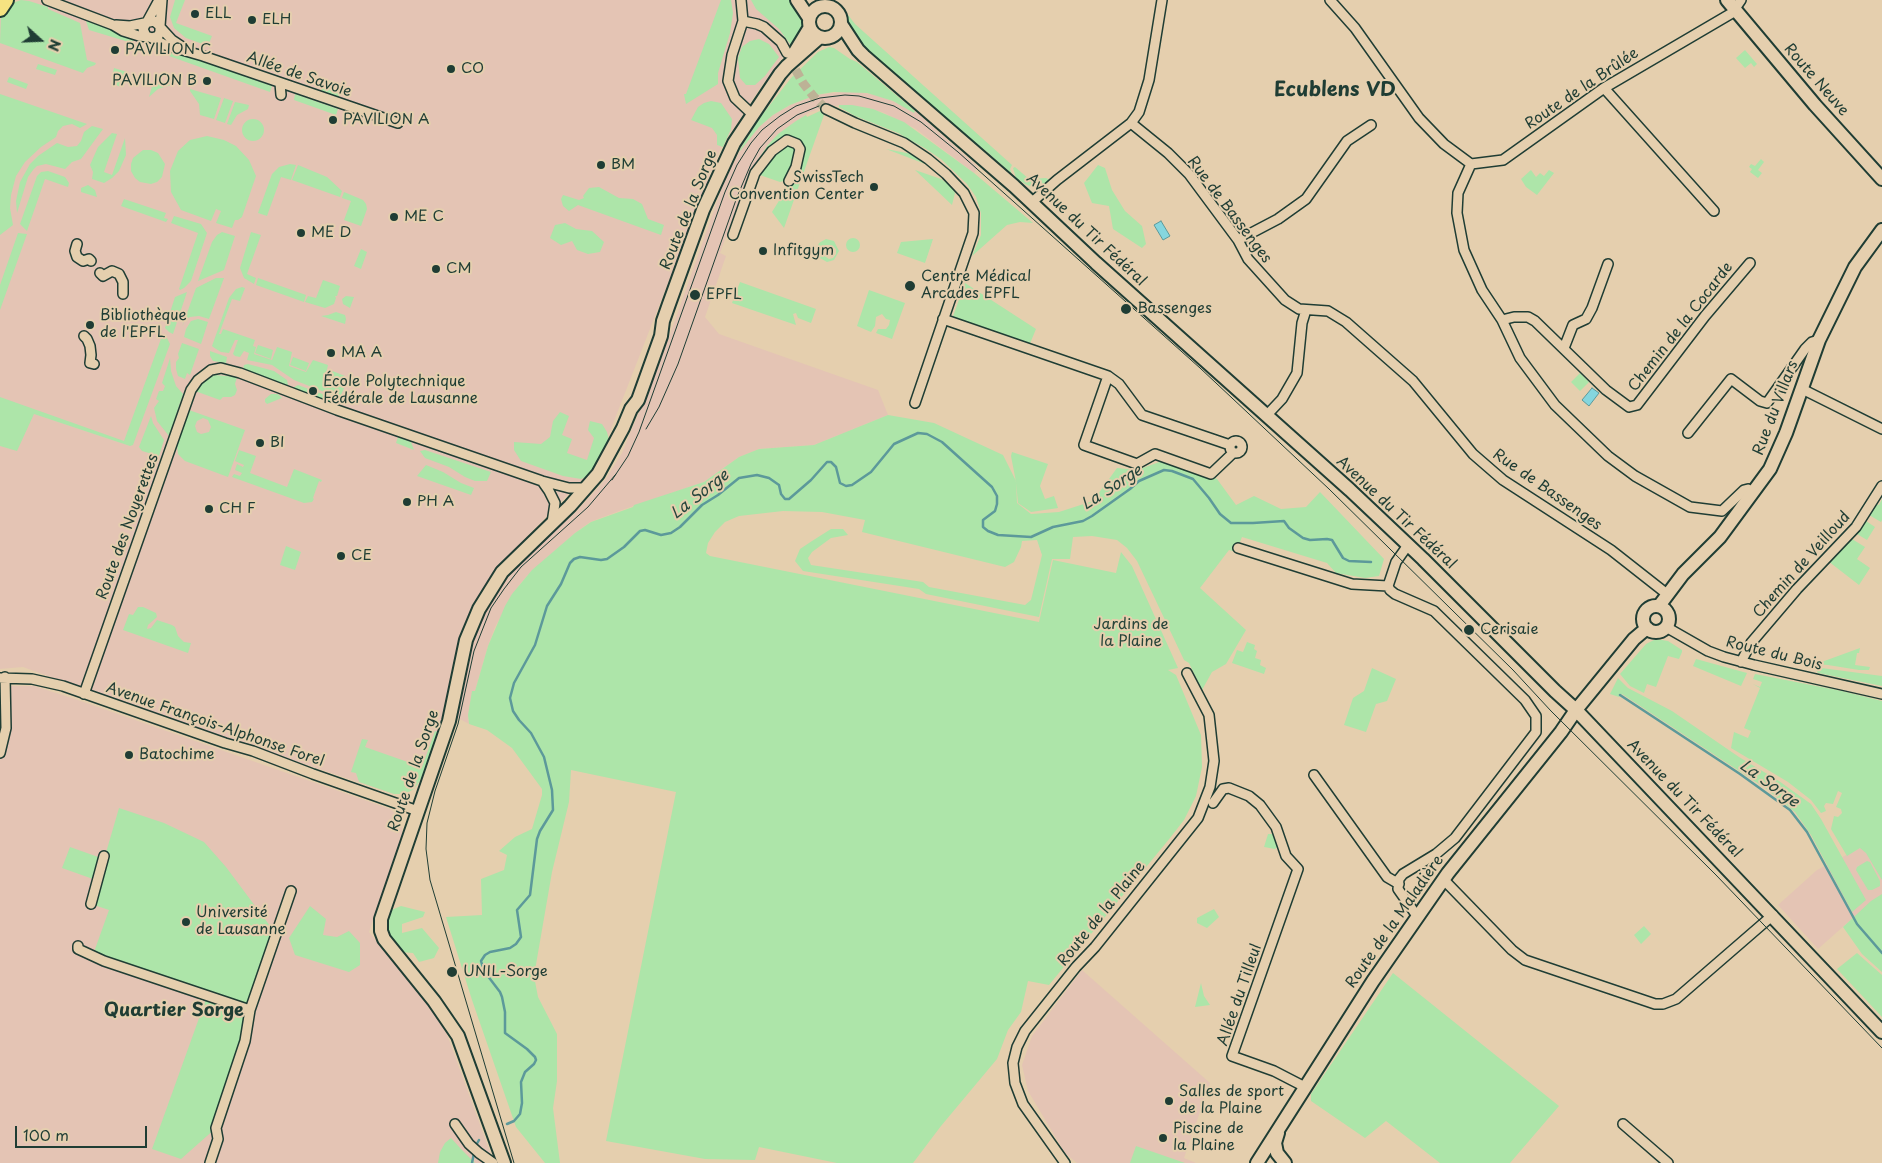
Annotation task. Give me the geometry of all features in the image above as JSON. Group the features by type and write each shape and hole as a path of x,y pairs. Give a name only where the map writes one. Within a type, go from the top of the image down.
{"main road":[{"path":"0,9 6,0"},
{"path":"797,0 814,33 824,37 835,34 841,24 836,10 828,6 820,7 812,12 810,23"},
{"path":"808,0 820,7"},
{"name":"Route Neuve","path":"1734,3 1815,105 1882,179"},
{"name":"Route de la Sorge","path":"504,1163 458,1036 434,1001 384,939 381,931 381,918 450,718 466,640 479,609 502,572 598,474 631,409 633,395 648,350 654,334 663,321 706,201 734,143 810,23"},
{"name":"Avenue du Tir Fédéral","path":"841,24 858,50 1014,186 1096,263 1408,545 1576,710 1773,915 1882,1032"},
{"name":"Route de la Sorge","path":"787,60 824,37"},
{"name":"Avenue du Tir Fédéral","path":"824,37 858,50"},
{"name":"Rue du Villars","path":"1659,606 1683,574 1720,537 1770,469 1779,450 1819,340 1855,267 1882,230"},
{"path":"1659,606 1663,608 1669,619 1666,627 1657,631 1647,628 1644,620 1645,612 1651,607 1659,606"},
{"path":"1576,710 1634,639 1647,628"},
{"name":"Route de la Maladière","path":"1259,1160 1373,981 1417,916 1561,732 1576,710"},
{"path":"1279,1128 1275,1143 1278,1153 1285,1163"},
{"path":"1259,1160 1273,1163"}],"street":[{"name":"Allée de Savoie","path":"48,0 113,25 123,31 150,37 159,43 191,52 398,123"},
{"path":"161,0 160,34 150,37 144,32 147,22 161,0"},
{"path":"741,0 743,21 732,55 728,81 735,98 752,114"},
{"path":"1031,203 1057,180 1132,123 1145,97 1162,0"},
{"path":"1330,0 1355,28 1418,118 1444,144 1471,164 1458,193 1458,213 1460,234 1472,271 1502,320 1520,358 1555,405 1608,456 1636,476 1690,507 1722,511 1744,490 1748,489 1753,493"},
{"name":"Route de la Brûlée","path":"1471,164 1503,160 1604,88 1710,26 1734,3"},
{"path":"147,22 156,21 160,27"},
{"path":"743,21 764,27 781,42 787,60"},
{"name":"Allée de Savoie","path":"113,25 130,26 147,22"},
{"name":"Allée de Savoie","path":"160,27 176,43 191,52"},
{"path":"280,83 281,95"},
{"path":"1604,88 1714,211"},
{"path":"826,108 855,123 904,143 919,152 954,181 971,205 974,222 973,233 914,403"},
{"name":"Rue de Bassenges","path":"1132,123 1168,153 1189,174 1238,240 1248,259 1285,300 1299,309 1328,311 1357,330 1423,391 1479,460 1503,480 1611,550 1667,594"},
{"path":"1238,240 1278,219 1306,199 1347,141 1371,125"},
{"path":"733,235 755,173 762,162 776,148 784,141 790,140 797,144 800,149 796,166 789,180"},
{"path":"77,244 75,251 77,256 83,261 89,259 91,261"},
{"name":"Chemin de la Cocarde","path":"1502,320 1514,317 1528,317 1535,320 1606,390 1629,406 1637,404 1712,308 1750,263"},
{"path":"1564,348 1573,325 1586,319 1592,308 1608,264"},
{"path":"100,273 103,276 112,271 119,274 123,282 123,294"},
{"path":"1266,416 1282,399 1297,373 1306,310"},
{"path":"944,320 1107,376 1120,385 1142,414 1232,449 1211,474 1155,454 1137,464 1084,445 1107,376"},
{"path":"84,336 87,338 92,355 90,363 94,364"},
{"path":"1688,433 1731,379 1760,401 1767,403 1805,349 1812,342 1819,340"},
{"name":"Route des Noyerettes","path":"84,694 191,390 205,373 220,368 235,372 329,407 542,481"},
{"path":"1802,389 1882,429"},
{"path":"542,481 569,488 585,488"},
{"path":"542,481 550,491 555,503 552,523"},
{"name":"Chemin de Veilloud","path":"1741,662 1751,643 1797,589 1856,527 1882,486"},
{"path":"1388,586 1396,562 1408,545"},
{"path":"1238,548 1352,584 1388,586"},
{"path":"1388,586 1395,594 1434,611 1525,700 1536,716 1537,723 1536,732 1530,741 1449,845 1403,874 1398,889 1417,916"},
{"name":"Route du Bois","path":"1666,627 1708,651 1741,662 1882,694"},
{"name":"Route de la Plaine","path":"1066,1163 1023,1104 1015,1083 1014,1064 1017,1047 1024,1031 1076,967 1095,947 1198,818 1210,787 1214,761 1209,715 1187,673"},
{"path":"0,753 6,728 2,677"},
{"name":"Avenue François-Alphonse Forel","path":"2,677 32,679 63,686 225,743 259,752 313,774 418,811"},
{"path":"1314,774 1387,877 1399,884"},
{"name":"Allée du Tilleul","path":"1213,803 1223,790 1229,788 1249,796 1260,804 1276,828 1286,856 1298,869 1232,1056 1274,1071 1305,1088"},
{"path":"91,904 104,856"},
{"path":"1444,880 1512,950 1525,960 1655,1004 1663,1004 1676,999 1773,915"},
{"path":"210,1163 218,1139 216,1128 245,1041 250,1010 291,891"},
{"path":"78,946 78,949 104,961 250,1010"},
{"path":"455,1124 463,1137 478,1153 493,1163"},
{"path":"1623,1124 1668,1163"}],"shaded area":[{"name":"École Polytechnique Fédérale de Lausanne","path":"18,0 781,0 795,41 762,85 721,147 607,439 588,474 504,560 473,606 459,643 451,672 446,711 420,781 414,789 405,794 394,794 128,705 23,667 0,669 0,18"},
{"path":"851,91 877,95 902,105 914,113 915,111 978,167 974,173 916,129 882,112 846,105 830,106 810,112 778,134 767,146 751,171 720,253 726,256 705,317 719,334 878,390 888,415 814,445 759,449 739,457 704,482 590,522 575,533 520,584 495,627 488,646 475,691 473,691 468,715 469,724 458,718 457,714 471,647 480,622 491,600 522,560 576,512 605,480 622,453 663,354 724,182 740,151 759,127 773,115 790,105 816,95"},
{"name":"Université de Lausanne","path":"0,686 34,686 75,699 390,809 397,815 402,826 402,836 369,932 441,1018 494,1163 0,1163"},
{"path":"1882,843 1882,950 1854,917 1818,949 1778,905 1817,870 1862,847"},
{"path":"1082,970 1210,1083 1184,1158 1196,1163 1077,1163 1065,1153 1028,1091 1022,1065 1032,1036"}],"green space":[{"path":"21,0 48,7 48,9 80,23 87,60 96,63 95,65 87,68 83,73 0,43 1,15 7,5"},
{"path":"175,0 185,0 176,23 212,36 208,46 186,38 174,28 170,17"},
{"path":"721,0 731,0 733,13 730,33 718,73 718,84 686,104 684,94 686,94"},
{"path":"751,0 792,0 802,17 802,28 792,47 779,29 756,9"},
{"path":"842,7 855,24 1012,165 1010,169 1012,174 935,111 858,43 845,25 844,16 840,9"},
{"path":"86,21 134,38 132,43 89,30"},
{"path":"759,39 769,44 779,57 765,76 755,85 746,85 740,78 738,58 742,47 750,41"},
{"path":"829,47 857,62 915,111 914,113 893,101 867,93 834,92 816,95 790,105 773,115 759,127 739,151 758,120 791,78 818,52"},
{"path":"1745,50 1757,64 1754,67 1751,63 1745,68 1736,58"},
{"path":"172,51 272,86 270,92 169,56"},
{"path":"38,64 57,70 55,75 36,69"},
{"path":"114,68 127,72 121,87 116,85"},
{"path":"9,77 28,84 26,89 7,82"},
{"path":"321,78 340,84 342,88 338,99 322,91 319,85"},
{"path":"154,79 171,85 158,89 149,97"},
{"path":"190,89 221,98 214,119 200,115 199,104"},
{"path":"0,94 87,124 80,128 72,124 63,126 58,131 56,137 41,147 25,162 16,176 11,195 10,208 13,225 0,235"},
{"path":"295,94 338,109 336,115 294,100"},
{"path":"224,98 233,101 225,123 216,120"},
{"path":"711,101 721,103 732,119 731,129 723,147 717,145 717,135 712,128 691,120 698,107"},
{"path":"235,102 249,105 248,109 237,115 231,125 227,124"},
{"path":"839,105 852,105 873,109 904,122 974,173 1033,223 1020,222 1007,225 972,256 981,235 981,213 976,197 967,184 941,159 926,149 898,133 855,116 839,107"},
{"path":"820,111 824,115 784,228 772,212 795,175 801,159 792,139 753,172 751,171 767,146 778,134 806,115 807,117"},
{"path":"249,119 257,119 264,126 264,134 257,141 249,141 242,134 242,126"},
{"path":"92,126 103,129 81,159 72,162 65,169 46,164 37,166 33,170 28,177 17,213 16,201 20,182 30,164 57,143 68,147 77,146 84,132"},
{"path":"112,133 117,134 104,172 112,175 125,138 126,155 119,171 104,183 92,179 93,172 90,165 98,147"},
{"path":"207,136 224,140 236,146 249,160 256,176 242,217 235,220 232,228 216,223 221,211 216,209 211,221 181,210 171,192 170,171 178,151 190,140"},
{"path":"786,143 798,147 787,180 780,182 757,174 766,161"},
{"path":"886,149 912,154 928,165"},
{"path":"143,150 151,150 158,153 165,164 162,177 157,182 151,184 140,182 131,171 133,158"},
{"path":"1761,159 1764,162 1758,170 1762,173 1758,178 1750,172 1752,169 1749,167 1751,164 1755,166"},
{"path":"290,164 296,165 291,180 281,177 267,216 258,213 272,174 279,167"},
{"path":"298,165 327,177 342,191 340,197 292,180"},
{"path":"1098,165 1105,168 1112,190 1125,211 1142,226 1146,244 1142,248 1113,229 1109,206 1092,203 1084,183"},
{"path":"1015,167 1029,179 1046,178 1050,180 1040,187 1032,187 1016,178 1013,168"},
{"path":"915,170 941,179 951,186 955,193 952,205"},
{"path":"1531,170 1536,177 1540,173 1544,176 1549,170 1554,173 1537,195 1526,187 1521,179"},
{"path":"48,171 65,177 69,183 68,187 45,179 27,231 20,224 37,176 41,172"},
{"path":"88,185 95,190 97,197 81,192 81,188"},
{"path":"599,187 619,198 633,199 642,204 648,219 664,225 661,235 578,205 569,211 563,206 561,199 563,195 579,200 584,198 583,196 589,188"},
{"path":"344,192 363,200 366,204 367,209 361,226 344,220 351,201 342,198"},
{"path":"124,199 166,213 164,218 168,219 166,222 121,206"},
{"path":"174,216 201,224 207,233 191,281 180,290 198,233 171,223"},
{"path":"565,223 576,229 592,231 604,242 600,252 588,254 577,250 572,241 561,245 550,238 555,225"},
{"path":"222,232 235,236 224,270 198,281 212,242"},
{"path":"251,232 261,235 247,274 256,278 254,284 244,278 240,268"},
{"path":"18,233 27,234 0,310 0,285"},
{"path":"850,238 856,238 860,245 856,252 850,252 846,248 846,242"},
{"path":"826,239 834,241 839,251 834,260 827,262 818,257 816,250 819,243","holes":["826,245 836,249 836,254 833,258 829,259 823,255 822,249"]},
{"path":"933,239 925,263 897,253 901,242"},
{"path":"361,249 367,252 361,269 354,266"},
{"path":"216,278 224,278 209,319 199,316 190,317 185,320 182,327 196,288"},
{"path":"258,278 306,295 304,302 256,285"},
{"path":"323,280 340,286 337,296 335,296 334,304 325,308 305,302 308,296 316,298"},
{"path":"740,282 816,309 811,323 798,318 796,313 793,314 796,325 732,303"},
{"path":"965,283 1036,329 1029,346 952,319"},
{"path":"245,288 240,301 232,299 219,334 221,334 223,329 255,340 253,346 256,347 254,354 272,360 277,347 292,352 289,366 306,372 313,360 328,365 325,379 345,386 341,395 332,395 294,380 272,365 247,360 249,353 244,351 240,357 235,356 233,354 238,340 235,340 229,353 221,352 212,346 229,298 236,289"},
{"path":"869,290 905,303 892,339 876,333 878,329 886,329 889,325 890,320 886,319 882,314 876,317 875,326 871,332 857,326"},
{"path":"187,292 173,334 165,328 175,297"},
{"path":"346,296 354,297 350,308 343,304 342,299"},
{"path":"336,312 345,315 345,324 321,316 328,315"},
{"path":"198,319 208,322 201,344 184,337 191,321"},
{"path":"162,336 167,338 170,344 133,445 130,446 34,414 17,451 0,446 0,397 124,441"},
{"path":"182,343 199,349 190,375 187,373 185,379 178,376 176,369 176,362 179,358 178,354"},
{"path":"258,345 273,350 271,359 255,353"},
{"path":"210,351 227,357 226,363 213,361"},
{"path":"293,357 309,363 306,371 290,365"},
{"path":"170,358 171,371 176,386 183,394 169,436 157,421 154,408 159,401 156,399 159,391 163,391 165,386 162,383"},
{"path":"248,364 274,371 287,380 288,385 286,387 253,376 246,369 243,370 244,365"},
{"path":"330,370 345,376 342,384 327,378"},
{"path":"1580,373 1589,382 1580,391 1571,382"},
{"path":"215,375 237,377 235,395 223,397 220,400 195,391 205,380"},
{"path":"298,385 339,400 337,406 291,389"},
{"path":"271,394 278,394 282,398 267,404 265,399"},
{"path":"189,410 245,430 228,477 185,461 178,454 177,445","holes":["203,418 208,420 211,427 209,432 201,434 197,432 195,426 197,421"]},
{"path":"560,412 569,416 562,435 572,439 567,453 587,460 594,438 588,430 590,421 602,424 607,432 609,440 588,476 581,479 563,476 521,461 514,450 514,442 541,444 550,437 553,421"},
{"name":"Jardins de la Plaine","path":"888,415 934,423 1003,455 1016,481 1017,503 1031,514 1059,512 1093,501 1117,468 1137,470 1165,460 1217,479 1236,505 1254,496 1281,509 1306,507 1320,492 1384,559 1379,576 1365,578 1336,573 1327,563 1242,537 1236,552 1229,550 1200,588 1246,630 1226,664 1212,672 1202,690 1189,663 1184,660 1137,561 1127,548 1117,540 1092,536 1073,537 1070,559 1052,559 1039,617 926,594 919,589 803,571 795,561 800,549 831,529 843,529 848,535 831,538 812,552 808,558 811,565 923,582 929,587 1025,605 1031,600 1042,555 1037,540 1022,541 1014,562 1005,567 862,532 865,520 822,512 783,511 739,516 725,522 708,543 706,553 710,556 1039,622 1053,560 1116,573 1121,552 1132,566 1178,668 1168,670 1176,675 1201,735 1202,767 1196,796 1184,820 1170,838 1049,985 1028,981 1021,1012 1008,1030 997,1059 913,1163 837,1163 759,1147 755,1160 705,1159 606,1141 676,792 571,770 569,802 552,872 534,976 538,997 557,1034 557,1081 553,1108 560,1163 545,1163 516,1127 472,1000 446,917 482,915 481,879 504,870 507,855 499,851 515,837 532,829 542,795 542,789 512,748 487,730 469,724 468,715 472,691 475,691 488,646 505,606 512,594 532,570 575,533 591,522 634,505 704,482 739,457 759,449 814,445"},
{"path":"151,416 153,423 164,440 159,456 142,451 139,447"},
{"path":"398,437 411,442 414,450 396,443"},
{"path":"239,450 256,456 250,473 287,487 294,469 322,480 321,482 319,481 312,502 304,503 232,477 234,474 240,476 242,473 235,470 237,464 243,467 244,465 235,461"},
{"path":"425,450 491,472 487,481 475,481 449,467 425,458 420,451"},
{"path":"1012,452 1048,464 1040,486 1045,499 1054,496 1058,508 1031,512 1018,503"},
{"path":"426,465 474,488 471,495 417,476"},
{"path":"1882,499 1881,522 1869,515 1876,504 1879,505"},
{"path":"1866,521 1875,527 1867,540 1857,534"},
{"path":"1852,539 1865,547 1857,559 1870,568 1859,585 1828,561"},
{"path":"286,546 301,552 295,570 280,565"},
{"path":"138,607 143,607 156,613 157,617 148,625 147,629 151,628 157,620 175,627 178,636 184,642 191,643 188,653 123,630 129,614 133,615"},
{"path":"1656,639 1668,641 1682,650 1682,652 1679,659 1668,656 1656,687 1647,684 1644,693 1630,686 1620,674 1646,644"},
{"path":"1247,642 1255,645 1254,649 1257,651 1255,658 1261,660 1260,665 1266,668 1264,674 1232,663 1237,650 1243,652"},
{"path":"1860,648 1855,665 1870,667 1869,670 1816,664"},
{"path":"1696,659 1747,673 1741,686 1693,666"},
{"path":"1814,667 1882,676 1882,686 1818,673"},
{"path":"1372,668 1396,679 1387,701 1376,704 1366,732 1344,725 1353,698 1364,691"},
{"path":"1755,674 1882,701 1882,880 1866,853 1860,848 1847,856 1831,829 1834,816 1838,817 1842,813 1841,809 1836,807 1842,793 1838,791 1833,804 1826,803 1824,806 1826,811 1821,813 1811,800 1788,782 1731,748 1734,732 1748,738 1751,731 1744,728 1760,688 1753,684 1760,687 1762,682 1753,679"},
{"path":"1618,678 1628,688 1672,711 1811,804 1866,900 1852,912 1811,835 1795,812 1765,788 1622,694 1619,697 1610,694"},
{"path":"435,731 438,732 420,781 414,789 405,794 394,794 359,782 356,773 351,772 362,739 368,740 365,747 422,767"},
{"path":"119,808 164,823 204,842 226,867 276,934 216,1128 181,1159 152,1149 207,996 104,961 94,952 109,910 91,904"},
{"path":"1268,834 1274,834 1278,846 1275,849 1264,847"},
{"path":"70,847 101,858 93,879 62,868"},
{"path":"1867,861 1870,862 1880,881 1880,886 1872,890 1868,890 1856,870 1857,867"},
{"path":"1882,894 1882,972 1862,954 1843,927 1871,901"},
{"path":"310,906 326,919 323,935 337,937 349,931 360,943 360,965 349,972 295,955 289,938"},
{"path":"401,906 425,912 423,917 402,924 402,933 422,928 439,948 434,958 419,962 413,953 400,952 389,943 385,925 389,911"},
{"path":"1214,909 1219,917 1207,928 1197,923 1197,918"},
{"path":"1644,926 1651,934 1641,944 1634,935"},
{"path":"1857,953 1882,975 1882,1017 1837,969"},
{"path":"1393,973 1559,1106 1510,1163 1440,1163 1386,1121 1365,1138 1311,1101 1311,1094"},
{"path":"1201,983 1204,996 1210,1005 1195,1007"},
{"path":"451,1138 475,1163 438,1163 440,1152 445,1143"},
{"path":"1136,1146 1185,1163 1130,1163"}],"water":[{"path":"1161,221 1170,236 1163,240 1154,225"},
{"path":"1592,388 1599,393 1589,406 1582,400"}],"waterway":[{"name":"La Sorge","path":"507,1124 514,1121 520,1114 522,1103 521,1082 525,1072 536,1060 527,1049 505,1033 505,1012 502,997 484,971 481,961 490,952 510,948 521,937 517,910 530,895 537,839 553,810 552,790 544,757 531,733 513,711 510,698 514,683 535,645 547,606 574,559 580,557 607,559 624,547 640,531 645,530 661,535 671,533 680,527 702,505 739,478 757,475 769,478 779,485 781,494 785,499 789,499 811,480 827,462 831,462 836,467 840,483 846,486 852,485 871,472 894,444 918,433 927,434 942,442 992,487 997,496 997,504 995,511 983,520 983,527 998,535 1031,537 1053,527 1083,521 1139,481 1164,470 1193,479 1220,514 1231,523 1284,521 1289,528 1303,538 1310,540 1332,540 1343,558 1349,561 1371,562"},
{"name":"La Sorge","path":"1620,695 1740,774 1790,810 1807,832 1857,924 1882,953"},
{"name":"La Sorge","path":"475,1147 479,1140"},
{"name":"La Sorge","path":"472,1163 474,1153"}],"tunnel":[{"path":"789,58 803,83 826,109"}],"tram line":[{"path":"612,480 628,456 639,432 725,192 737,165 751,143 762,130 780,116 796,106 820,98 845,95 859,96 894,106 921,122 958,152 1200,368 1329,489 1513,670 1551,711 1716,875 1882,1048"},
{"path":"646,429 659,407 678,364 737,197 751,164 760,148 777,129 797,115 819,106"},
{"path":"514,1163 430,880 426,849 427,823 435,791 458,724 474,651 491,608 521,567 588,507 616,474"}],"place":[{"name":"ELL","path":"195,14"},
{"name":"ELH","path":"252,20"},
{"name":"PAVILION C","path":"115,50"},
{"name":"CO","path":"451,69"},
{"name":"PAVILION B","path":"207,81"},
{"name":"PAVILION A","path":"333,120"},
{"name":"BM","path":"601,165"},
{"name":"SwissTech Convention Center","path":"874,187"},
{"name":"ME C","path":"394,217"},
{"name":"ME D","path":"301,233"},
{"name":"Infitgym","path":"763,251"},
{"name":"CM","path":"436,269"},
{"name":"Centre Médical Arcades EPFL","path":"910,286"},
{"name":"EPFL","path":"695,295"},
{"name":"Bassenges","path":"1126,309"},
{"name":"Bibliothèque de l'EPFL","path":"90,325"},
{"name":"MA A","path":"331,353"},
{"name":"École Polytechnique Fédérale de Lausanne","path":"313,391"},
{"name":"BI","path":"260,443"},
{"name":"PH A","path":"407,502"},
{"name":"CH F","path":"209,509"},
{"name":"CE","path":"341,556"},
{"name":"Cerisaie","path":"1469,630"},
{"name":"Batochime","path":"129,755"},
{"name":"Université de Lausanne","path":"186,922"},
{"name":"UNIL-Sorge","path":"452,972"},
{"name":"Salles de sport de la Plaine","path":"1169,1101"},
{"name":"Piscine de la Plaine","path":"1163,1138"}],"district":[{"name":"Ecublens VD","path":"1335,90"},
{"name":"Quartier Sorge","path":"174,1011"}]}
